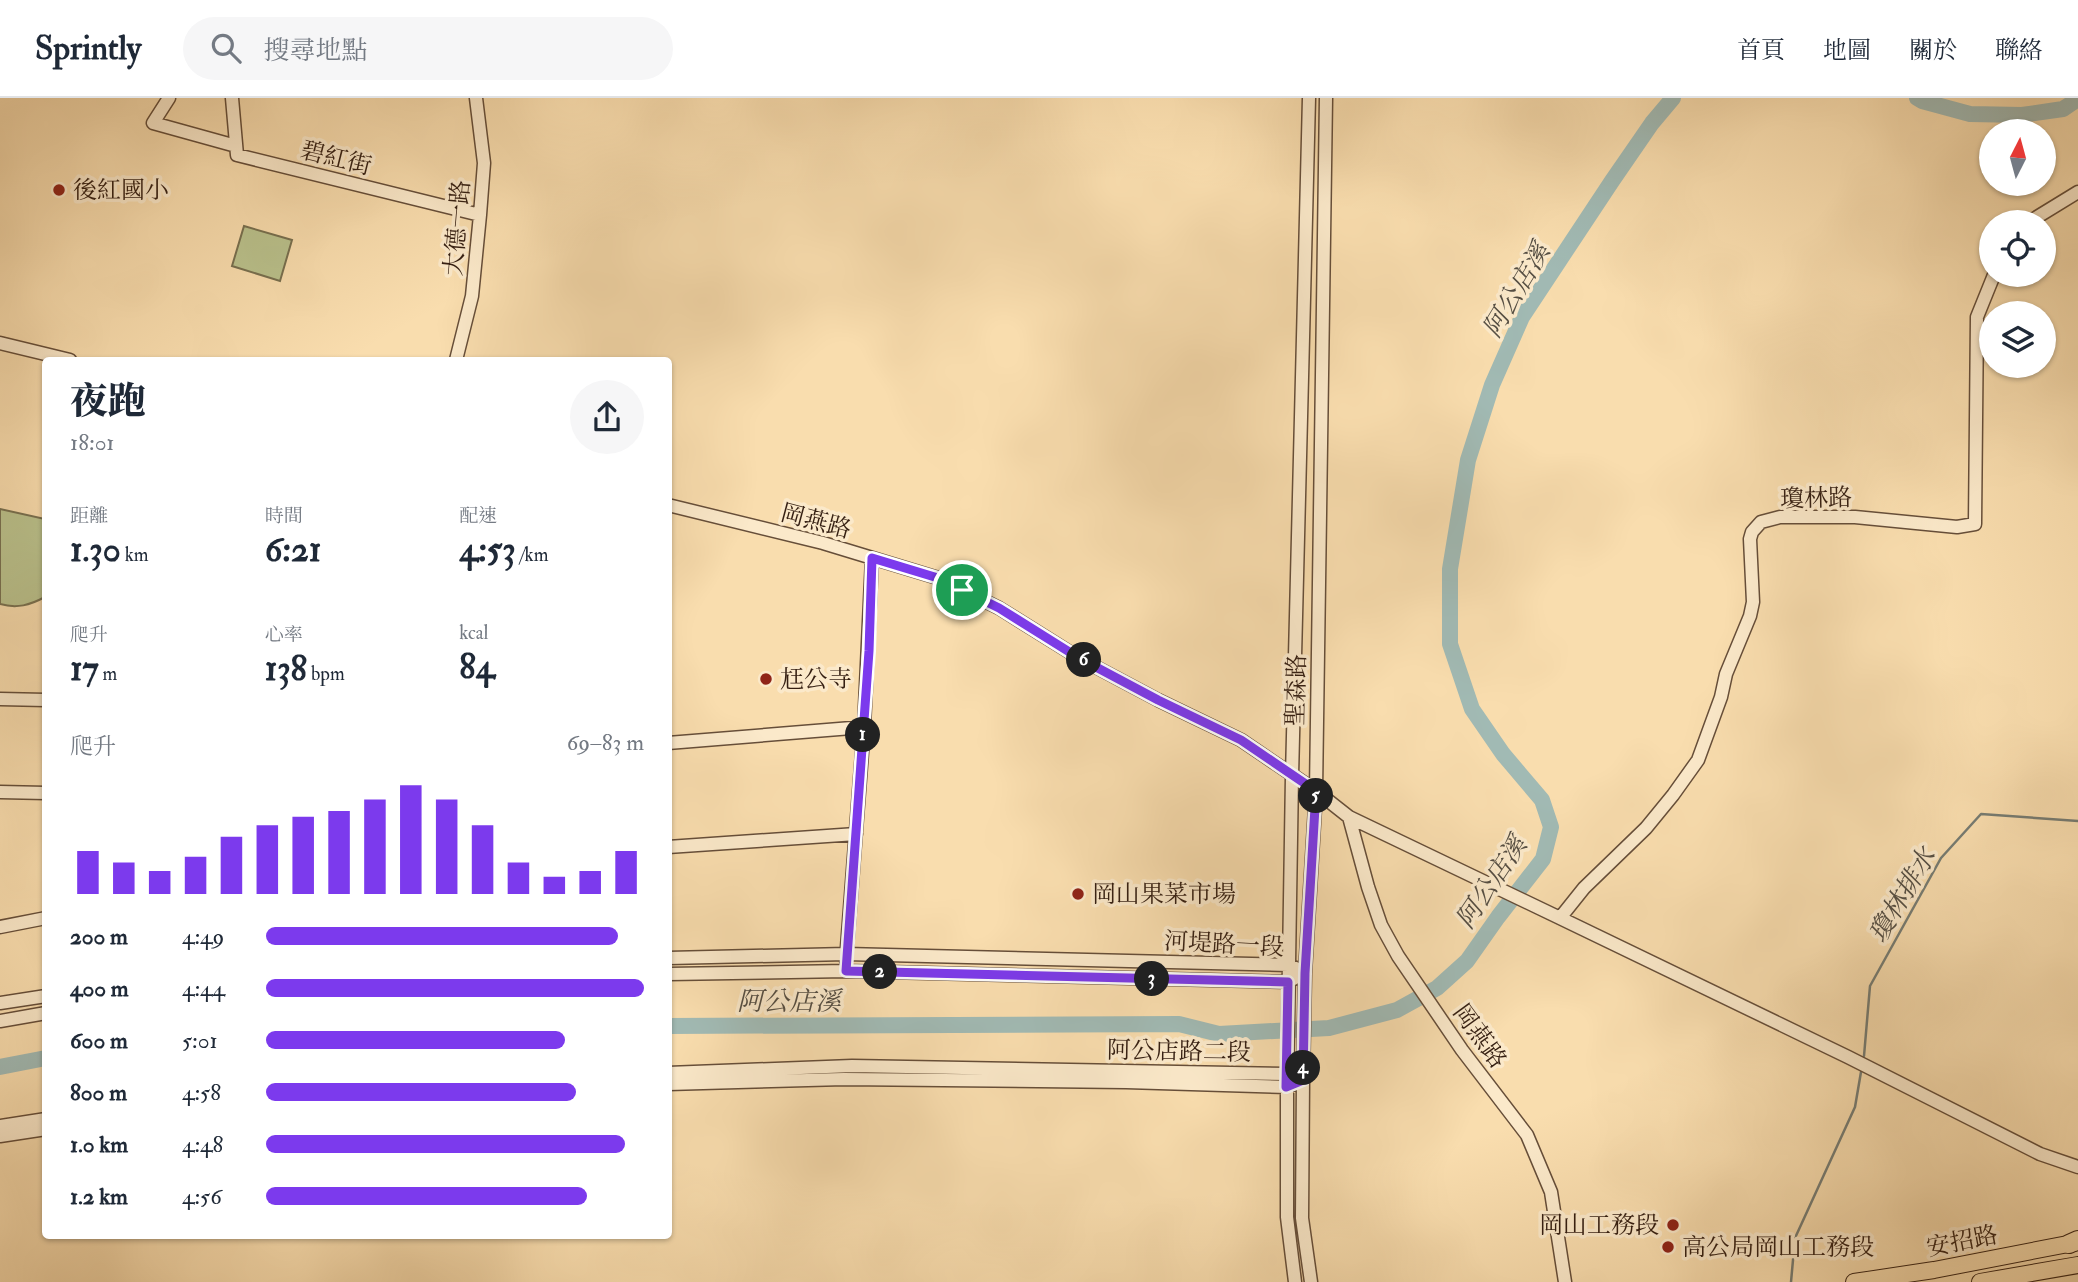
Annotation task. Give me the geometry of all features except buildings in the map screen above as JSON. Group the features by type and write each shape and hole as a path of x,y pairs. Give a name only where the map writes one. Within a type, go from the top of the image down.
{"main road":[{"name":"安招路","path":"1854,1282 1934,1270 2075,1242"},
{"name":"安招路","path":"1980,1282 2078,1265"}],"street":[{"path":"169,98 153,123 236,146 232,98"},
{"name":"大德一路","path":"457,357 472,296 484,163 476,98"},
{"name":"聖森路","path":"1295,1282 1287,1217 1288,965 1309,98"},
{"name":"聖森路","path":"1311,1282 1302,1218 1303,1062 1305,973 1316,791 1326,98"},
{"name":"碧紅街","path":"236,146 237,155 480,215"},
{"path":"2049,210 2078,192"},
{"name":"瓊林路","path":"1560,918 1584,888 1646,828 1698,760 1721,697 1726,674 1750,615 1753,601 1750,539 1752,532 1761,522 1780,517 1855,517 1957,527 1975,524 1977,317 1989,287"},
{"path":"0,343 58,357"},
{"name":"岡燕路","path":"672,506 822,543 938,578 999,608 1079,658 1241,740 1349,817 1560,918"},
{"path":"846,971 864,727 872,558"},
{"path":"0,699 42,700"},
{"path":"672,743 864,727"},
{"path":"0,792 42,793"},
{"name":"岡燕路","path":"1349,817 1381,925 1439,1016 1527,1135 1550,1192 1565,1282"},
{"path":"672,846 856,834"},
{"path":"1560,918 1848,1056 2040,1154 2078,1167"},
{"path":"0,928 42,919"},
{"name":"河堤路一段","path":"672,958 846,954 1288,965 1305,973 1288,987 846,971 672,974"},
{"path":"0,1003 42,997"},
{"path":"0,1021 42,1014"},
{"name":"阿公店路二段","path":"672,1073 852,1066 1287,1074 1303,1080"},
{"name":"阿公店路二段","path":"672,1084 844,1079 1126,1082 1287,1074"},
{"path":"0,1126 42,1120"},
{"path":"0,1136 42,1130"}],"green space":[{"path":"244,226 292,240 280,281 232,266"},
{"path":"0,509 42,518 42,598 18,606 0,604"}],"waterway":[{"name":"阿公店溪","path":"672,1026 1179,1024 1219,1034 1329,1028 1397,1010 1437,988 1467,961 1543,859 1551,827 1542,800 1503,754 1472,709 1450,644 1450,569 1468,460 1492,385 1522,317 1612,181 1652,123 1673,98"},
{"name":"阿公店溪","path":"1917,98 1970,114 2022,115 2063,109 2078,99"},
{"name":"瓊林排水","path":"1864,1056 1870,986 1941,858 1981,814 2078,821"},
{"name":"阿公店溪","path":"0,1067 42,1059"},
{"name":"瓊林排水","path":"1791,1282 1795,1238 1855,1107 1861,1072"}],"place":[{"name":"後紅國小","path":"59,190"},
{"name":"尪公寺","path":"766,679"},
{"name":"岡山果菜市場","path":"1078,894"},
{"name":"岡山工務段","path":"1673,1225"},
{"name":"高公局岡山工務段","path":"1668,1247"}],"route":[{"path":"872,558 938,578 962,590 999,608 1079,658 1241,740 1316,791 1305,973 1303,1080 1286,1087 1288,982 846,971 869,651 872,558"}]}
